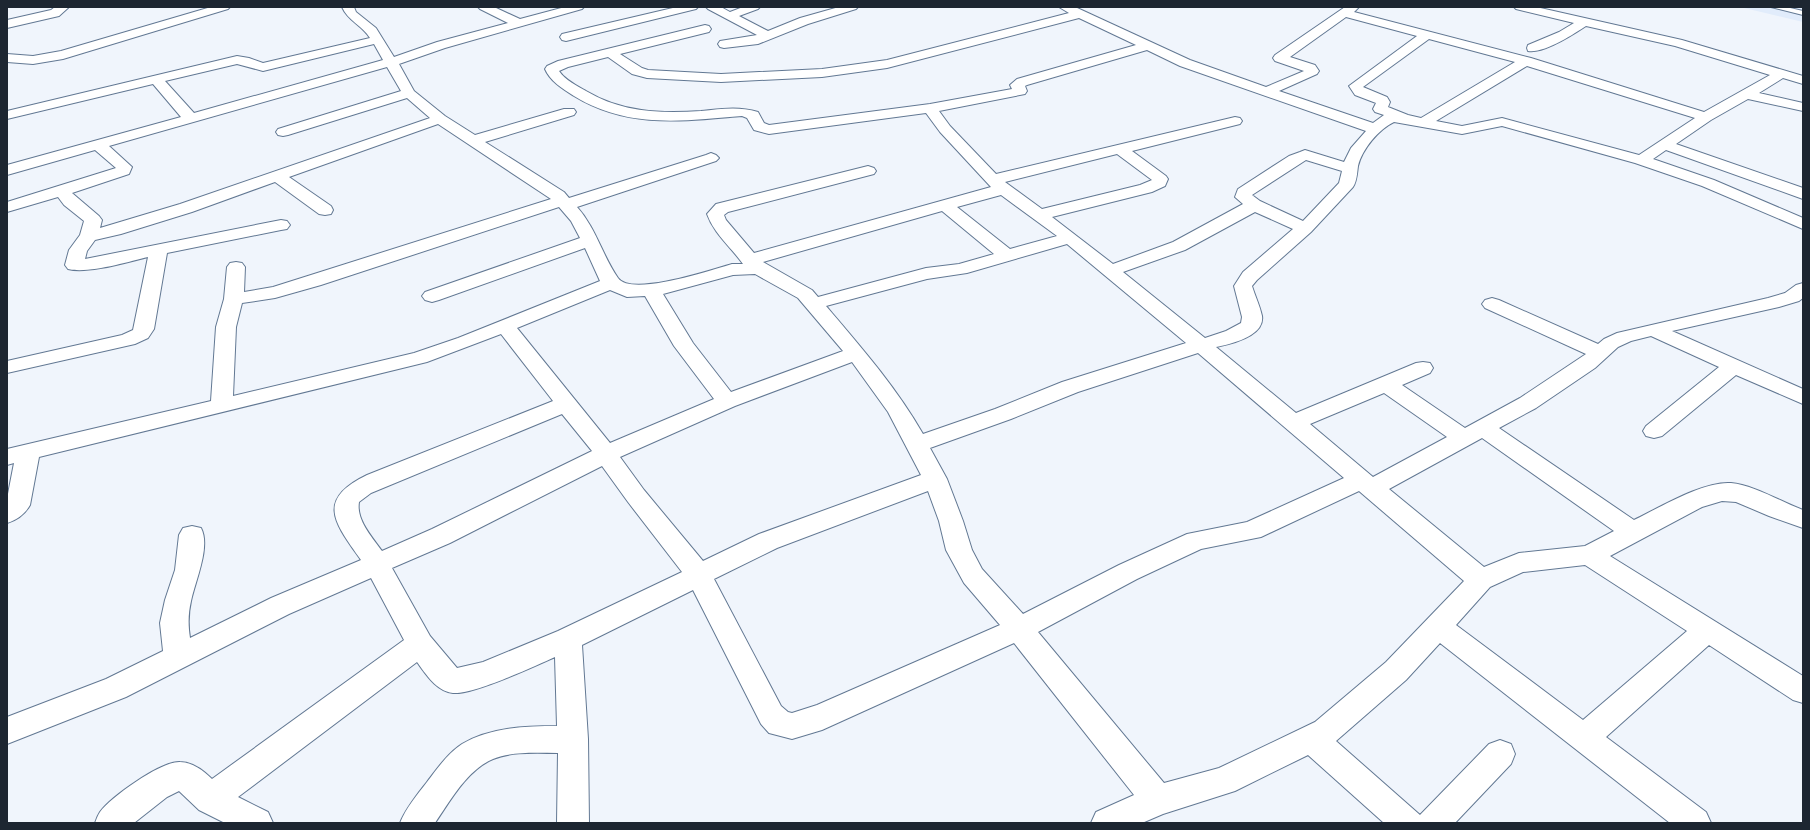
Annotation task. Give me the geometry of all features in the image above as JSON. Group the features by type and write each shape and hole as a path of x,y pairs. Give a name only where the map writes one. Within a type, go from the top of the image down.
{"street":[{"path":"7,24 55,14 62,7"},
{"path":"7,58 33,60 63,54 224,7"},
{"path":"348,7 351,14 372,32 409,93 440,119 558,196 580,219 611,283 628,291 660,289 754,264 944,205 997,184 1120,149 1235,121"},
{"path":"484,7 518,23"},
{"path":"7,170 391,62 441,45 578,7"},
{"path":"566,37 692,7"},
{"path":"712,7 768,36"},
{"path":"729,16 754,7"},
{"path":"724,44 754,41 804,21 852,7"},
{"path":"1520,7 1678,43 1803,80"},
{"path":"1268,91 1298,79 1312,70 1280,58 1348,9 1427,35 1526,61 1706,117"},
{"path":"610,52 637,71 647,74 721,78 822,73 887,64 1081,10 1147,46 1185,63 1375,128"},
{"path":"675,11 718,36 724,44 724,61 721,78"},
{"path":"1533,48 1563,35 1584,22"},
{"path":"705,29 555,66 552,69 553,72 575,90 618,112 660,118 743,112 753,115 756,125 762,129 780,128 930,108 1016,92 1020,90 1017,85 1022,82 1147,46"},
{"path":"1427,35 1356,86 1356,88 1360,92 1382,100 1383,102 1380,109 1405,118 1447,127 1473,130 1495,121 1502,122 1641,160 1708,183 1803,224"},
{"path":"7,115 237,60 246,60 259,67 267,67 376,40"},
{"path":"1424,122 1526,61"},
{"path":"1641,160 1706,117 1783,73"},
{"path":"156,79 191,119"},
{"path":"283,132 409,93"},
{"path":"1747,94 1803,107"},
{"path":"930,108 945,129 997,184 1111,270 1295,422 1481,580"},
{"path":"474,140 569,112"},
{"path":"917,444 1003,414 1070,387 1201,345 1228,338 1242,332 1251,325 1252,317 1244,294 1243,286 1250,276 1305,228 1347,184 1350,169 1359,148 1375,128 1387,118 1405,118"},
{"path":"89,236 122,228 440,119"},
{"path":"7,207 123,171 124,167 99,145"},
{"path":"1665,145 1803,194"},
{"path":"1039,215 1146,189 1159,183 1160,179 1155,174 1120,149"},
{"path":"1305,228 1254,205 1243,197 1244,192 1301,156 1309,155 1350,169"},
{"path":"234,299 275,292 314,281 711,158"},
{"path":"868,171 733,205 717,212 715,214 716,218 721,226 754,264 805,294 855,354 898,410 935,479 951,521 959,550 973,576 1019,629 1106,738 1158,800"},
{"path":"276,176 326,210"},
{"path":"62,191 70,201 93,220 89,236 78,250 74,265 89,264 281,225"},
{"path":"944,205 1007,256"},
{"path":"1111,270 1146,259 1179,246 1254,205"},
{"path":"813,304 926,274 961,269 1070,238"},
{"path":"432,296 590,240"},
{"path":"7,367 128,340 141,334 144,329 159,249"},
{"path":"222,406 226,327 234,299 236,267"},
{"path":"8,517 18,505 18,455 420,358 505,326 611,283"},
{"path":"505,326 699,575 771,715 780,724 792,726 822,717 1019,629 1128,572 1196,541 1252,530 1367,484 1474,433 1528,403 1588,363 1610,343 1624,337 1772,303 1792,297 1803,289"},
{"path":"651,290 684,346 727,401"},
{"path":"1492,304 1600,352"},
{"path":"1654,330 1803,397"},
{"path":"7,731 116,688 280,606 441,536 606,454 727,401 855,354"},
{"path":"1654,431 1734,366"},
{"path":"1295,422 1423,368"},
{"path":"1386,384 1474,433 1634,532"},
{"path":"566,404 375,481 356,490 348,500 345,508 348,519 377,564 420,644 444,676 452,681 482,674 568,639 768,542 935,479"},
{"path":"1107,823 1158,800 1224,781 1326,731 1396,671 1481,580 1519,563 1589,555 1693,501 1721,492 1732,492 1743,495 1803,519"},
{"path":"178,657 174,623 178,600 188,570 192,535"},
{"path":"1589,555 1803,691"},
{"path":"1438,626 1695,823"},
{"path":"1584,738 1707,630"},
{"path":"568,639 573,739 573,823"},
{"path":"210,799 420,644"},
{"path":"1311,738 1408,823"},
{"path":"416,823 458,768 473,755 489,746 527,740 573,739"},
{"path":"1433,823 1500,754"},
{"path":"111,823 151,790 173,776 181,776 188,779 210,799 257,823"}],"lane":[{"path":"1775,7 1803,13"}],"shaded area":[{"path":"1740,7 1803,7 1803,22"}]}
